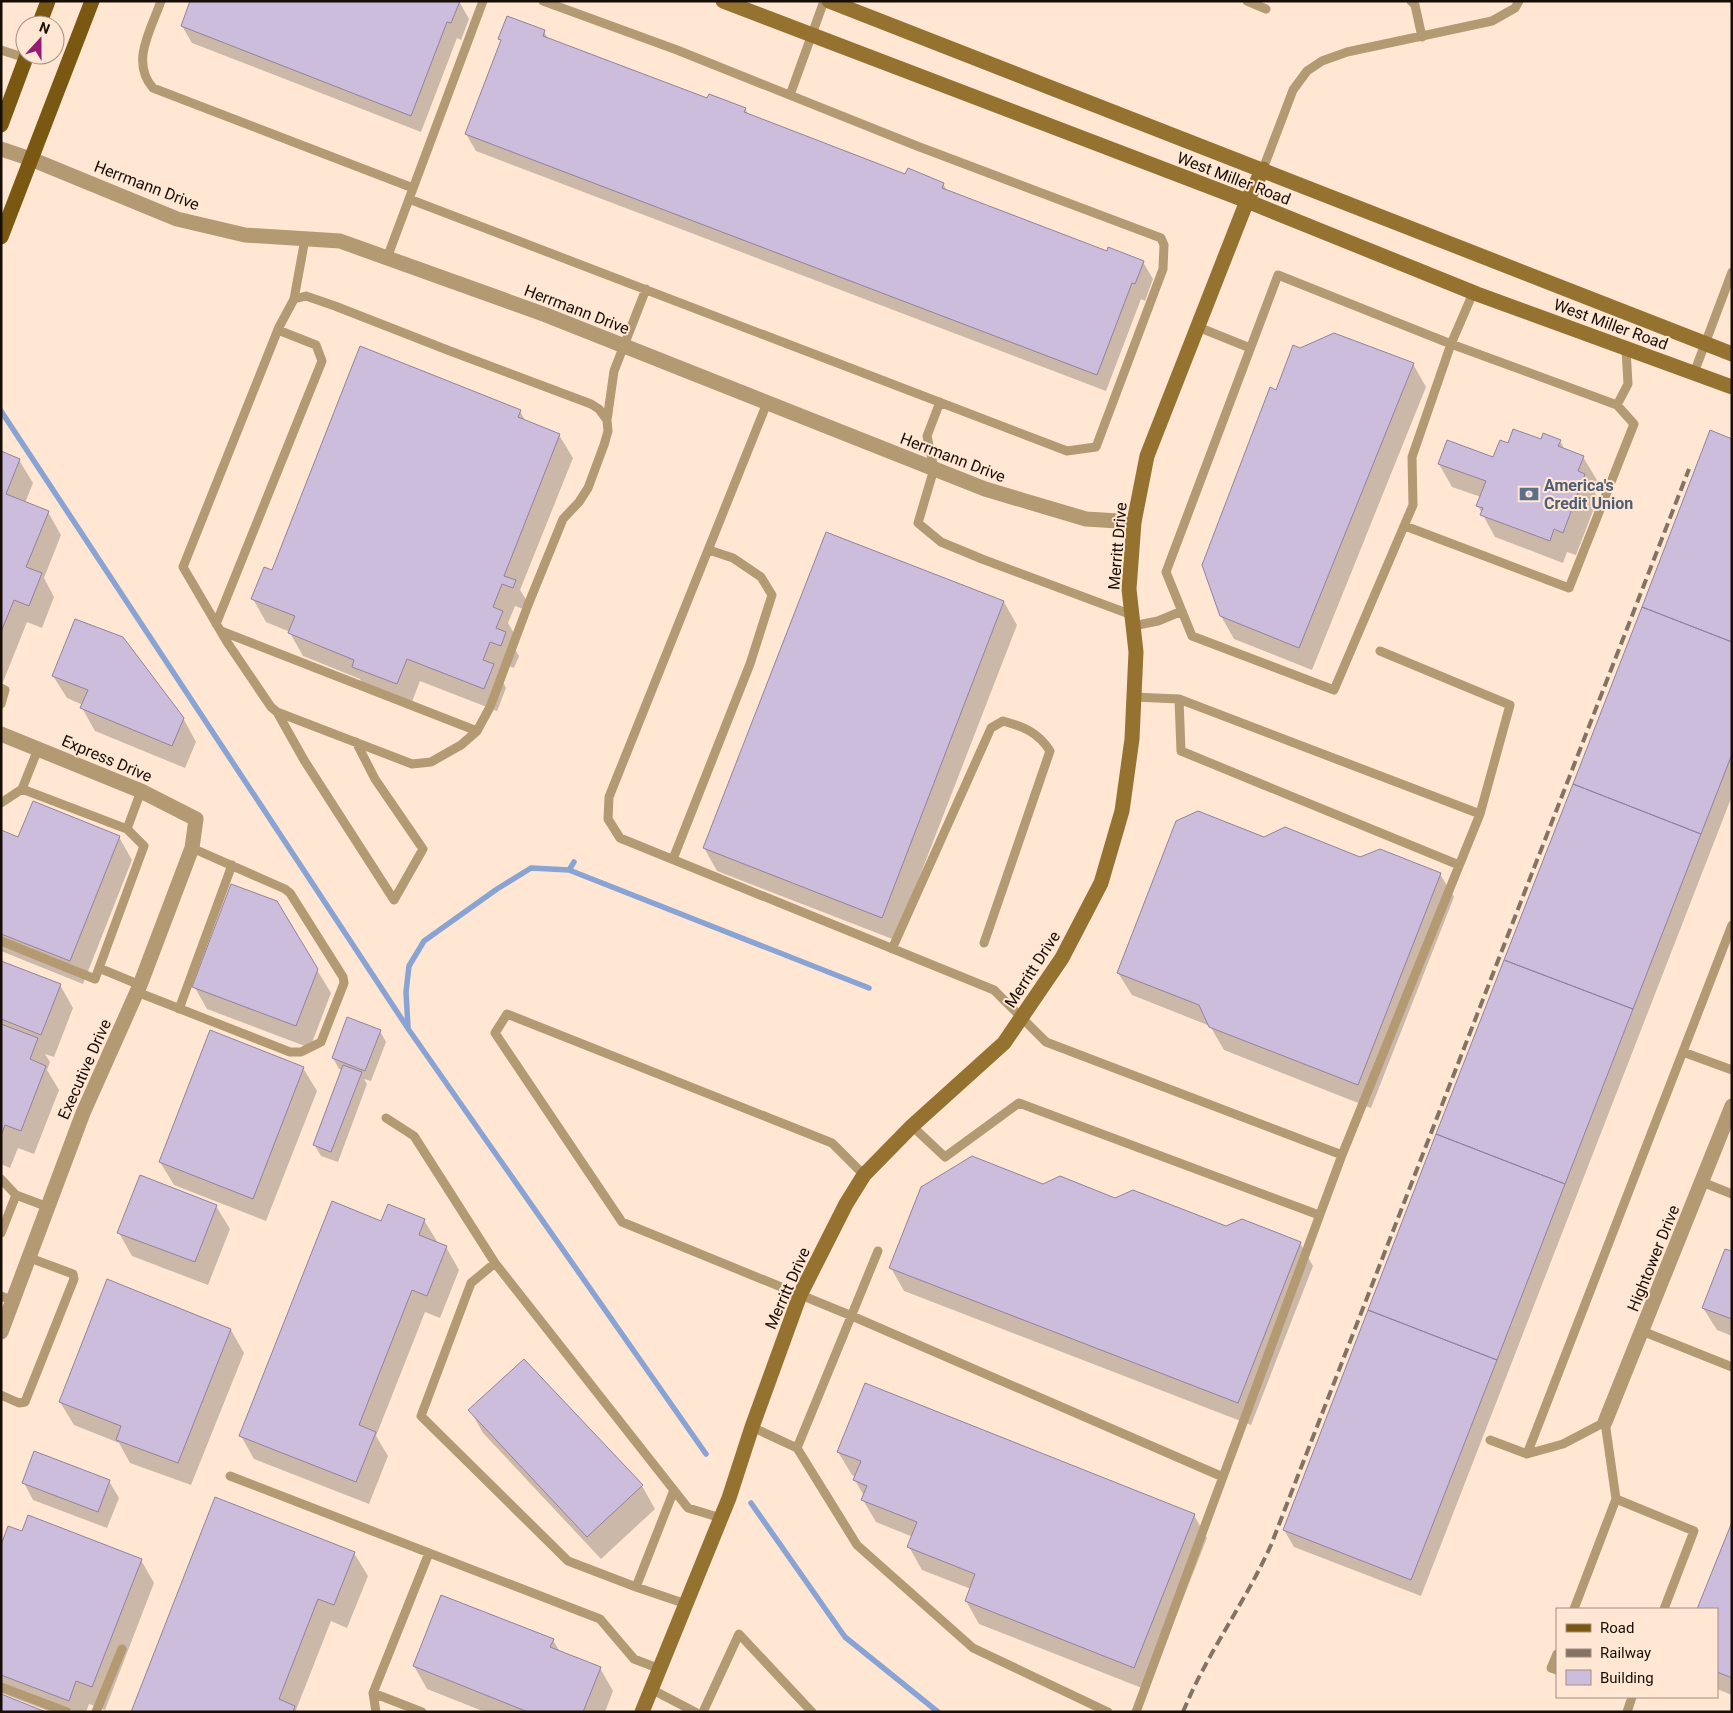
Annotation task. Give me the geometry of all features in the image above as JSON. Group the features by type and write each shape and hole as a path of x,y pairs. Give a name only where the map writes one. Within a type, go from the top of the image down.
{"main road":[{"path":"43,15 48,1"},
{"path":"1,237 92,1"},
{"name":"West Miller Road","path":"723,1 1247,201 1473,293 1732,387"},
{"name":"West Miller Road","path":"829,1 1732,354"},
{"path":"1,125 24,65"},
{"name":"Merritt Drive","path":"642,1712 721,1518 800,1295 846,1204 864,1175 912,1126 1004,1043 1062,958 1102,883 1122,811 1132,739 1136,652 1129,589 1134,522 1147,456 1247,201 1262,170"}],"street":[{"name":"Herrmann Drive","path":"1,149 31,159 177,219 245,235 340,242 546,315 985,489 1086,519 1134,522"},
{"name":"Express Drive","path":"1,734 141,791 196,819"},
{"name":"Executive Drive","path":"2,1327 7,1298 30,1258 82,1113 138,989 192,848 196,819"},
{"name":"Hightower Drive","path":"1605,1422 1732,1106"}],"lane":[{"path":"162,1 142,54 142,64 147,81 153,88 413,188"},
{"path":"387,258 483,1"},
{"path":"409,199 1067,451 1096,447 1163,269 1164,245 1161,238 917,146 677,50 543,1"},
{"path":"790,95 824,1"},
{"path":"1247,1 1266,9"},
{"path":"1411,1 1415,5 1422,37"},
{"path":"1262,170 1293,90 1307,71 1322,61 1347,52 1492,21 1515,8 1519,1"},
{"path":"1,50 15,54"},
{"path":"305,239 294,299 278,330 183,567 218,628 271,707 277,712 412,764 431,762 461,745 477,730 490,707 563,519 579,502 588,488 608,431 614,371 646,289"},
{"path":"1694,373 1732,272"},
{"path":"1405,526 1568,588 1634,424 1617,405 1451,344 1278,275 1166,572 1192,636 1334,690 1413,505 1412,457 1451,344 1473,293"},
{"path":"294,299 306,296 335,306 591,404 599,409 608,420"},
{"path":"1198,327 1250,348"},
{"path":"218,628 322,361 316,345 278,330"},
{"path":"1617,405 1628,384 1626,348"},
{"path":"940,402 927,436 934,469 918,523 941,542 1133,621 1158,621 1182,611"},
{"path":"768,403 609,797 608,819 620,838 994,990 1046,1042 1342,1155"},
{"path":"673,859 750,664 772,595 761,577 733,558 708,550"},
{"path":"218,628 477,730"},
{"path":"1136,1712 1319,1215 1480,814 1510,705 1380,651"},
{"path":"1,688 6,690 1,704"},
{"path":"1134,697 1179,699 1480,814"},
{"path":"1179,699 1180,751 1459,865"},
{"path":"277,712 304,760 394,900 423,849 375,779 356,742"},
{"path":"892,949 991,728 1003,721 1018,725 1042,738 1050,751 984,943"},
{"path":"1,802 22,789 38,749"},
{"path":"1,941 95,979 144,846 127,829 22,789"},
{"path":"127,829 141,791"},
{"path":"99,968 180,1009 290,1052 301,1052 321,1042 344,982 343,977 290,893 285,888 192,848"},
{"path":"180,1009 232,865"},
{"path":"1527,1454 1732,925"},
{"path":"864,1175 832,1144 506,1014 495,1033 622,1222 852,1316 1223,1476"},
{"path":"1683,1052 1732,1070"},
{"path":"912,1126 945,1157 1019,1103 1319,1215"},
{"path":"386,1118 414,1136 495,1263 688,1508 721,1518"},
{"path":"1,1179 16,1195 48,1207"},
{"path":"1702,1182 1732,1194"},
{"path":"1,1233 16,1195"},
{"path":"797,1448 878,1251"},
{"path":"1,1395 19,1403 25,1402 74,1279 73,1274 30,1258"},
{"path":"495,1263 471,1283 421,1416 568,1561 686,1604"},
{"path":"1642,1331 1732,1367"},
{"path":"1490,1440 1527,1454 1564,1444 1605,1422 1616,1499 1574,1608"},
{"path":"752,1427 797,1448 857,1545 972,1648 1108,1712"},
{"path":"230,1476 600,1619 634,1659 660,1669"},
{"path":"636,1587 674,1490"},
{"path":"1616,1499 1694,1531 1664,1608"},
{"path":"376,1712 373,1693 429,1553"},
{"path":"703,1712 739,1634 812,1712"},
{"path":"96,1712 122,1649"},
{"path":"1556,1657 1552,1668 1556,1670"},
{"path":"1,1688 67,1712"},
{"path":"651,1689 695,1712"},
{"path":"373,1693 422,1712"},
{"path":"1626,1712 1629,1698"}],"building":[{"path":"190,1 460,1 451,23 447,22 411,116 181,26"},
{"path":"507,16 545,30 543,36 707,98 709,94 746,108 744,112 905,174 908,168 944,183 942,188 1107,251 1108,247 1144,261 1135,284 1132,283 1097,375 465,134 501,40 498,39"},
{"path":"1334,333 1414,363 1299,648 1220,616 1202,565 1270,387 1276,390 1293,345 1300,348"},
{"path":"360,346 521,410 518,417 560,434 504,576 516,580 513,588 502,584 493,607 503,611 496,628 506,632 501,646 490,642 483,660 494,664 484,689 407,659 397,684 352,667 354,660 288,633 295,616 251,599 264,567 272,570"},
{"name":"America's Credit Union","path":"1513,429 1541,439 1543,433 1561,440 1558,446 1584,456 1578,471 1585,474 1563,533 1554,529 1550,541 1480,515 1483,508 1476,506 1486,481 1438,464 1447,440 1493,457 1500,440 1508,443"},
{"path":"1710,430 1732,439 1732,642 1642,607"},
{"path":"1,451 20,459 6,494 49,511 26,567 42,573 29,606 14,600 1,632"},
{"path":"826,532 1004,601 882,918 703,848"},
{"path":"1642,607 1732,642 1732,754 1701,834 1573,784"},
{"path":"75,619 123,637 184,718 172,746 80,708 88,690 52,676"},
{"path":"1573,784 1701,834 1633,1009 1504,960"},
{"path":"33,801 120,836 70,961 1,934 1,830 18,837"},
{"path":"1198,811 1264,837 1285,827 1360,857 1380,849 1441,873 1358,1085 1209,1027 1199,1005 1117,973 1176,821"},
{"path":"231,884 277,901 318,969 296,1026 192,987"},
{"path":"1504,960 1633,1009 1565,1184 1436,1134"},
{"path":"1,961 61,984 41,1035 1,1019"},
{"path":"347,1017 381,1030 365,1071 332,1058"},
{"path":"1,1024 38,1038 30,1059 46,1066 21,1131 5,1125 1,1136"},
{"path":"210,1030 304,1067 253,1199 159,1162"},
{"path":"343,1065 362,1072 331,1152 313,1145"},
{"path":"1436,1134 1565,1184 1497,1360 1368,1310"},
{"path":"972,1156 1043,1184 1060,1176 1115,1198 1133,1190 1226,1226 1242,1219 1301,1242 1238,1403 889,1268 921,1187"},
{"path":"140,1175 217,1205 195,1262 117,1233"},
{"path":"332,1201 381,1221 388,1204 425,1219 419,1235 447,1246 427,1296 412,1290 359,1425 376,1432 356,1482 239,1436"},
{"path":"1725,1249 1732,1251 1732,1319 1702,1308"},
{"path":"107,1279 231,1329 178,1463 116,1440 121,1426 59,1402"},
{"path":"1368,1310 1497,1360 1411,1580 1283,1530"},
{"path":"524,1359 643,1485 587,1537 468,1410"},
{"path":"865,1383 1195,1514 1134,1668 965,1601 975,1574 907,1547 917,1522 861,1500 867,1486 853,1480 861,1461 837,1452"},
{"path":"34,1451 110,1480 98,1512 22,1483"},
{"path":"215,1497 355,1552 334,1605 318,1599 279,1699 295,1706 293,1712 131,1712"},
{"path":"28,1515 142,1559 92,1687 76,1681 69,1701 1,1675 1,1545 8,1526 22,1531"},
{"path":"1732,1522 1732,1678 1718,1672 1718,1608 1697,1608"},
{"path":"441,1595 554,1639 550,1647 601,1667 583,1712 528,1712 413,1666"},
{"path":"1,1694 46,1712 1,1712"}],"waterway":[{"path":"1,411 409,1030 706,1454"},
{"path":"569,870 574,862"},
{"path":"408,1027 406,992 409,966 424,941 497,889 531,868 569,870 869,988"},
{"path":"751,1503 845,1637 938,1712"}],"railway":[{"path":"1183,1712 1203,1669 1250,1587 1271,1545 1689,469"}],"place":[{"name":"America's Credit Union","path":"1529,494"}]}
